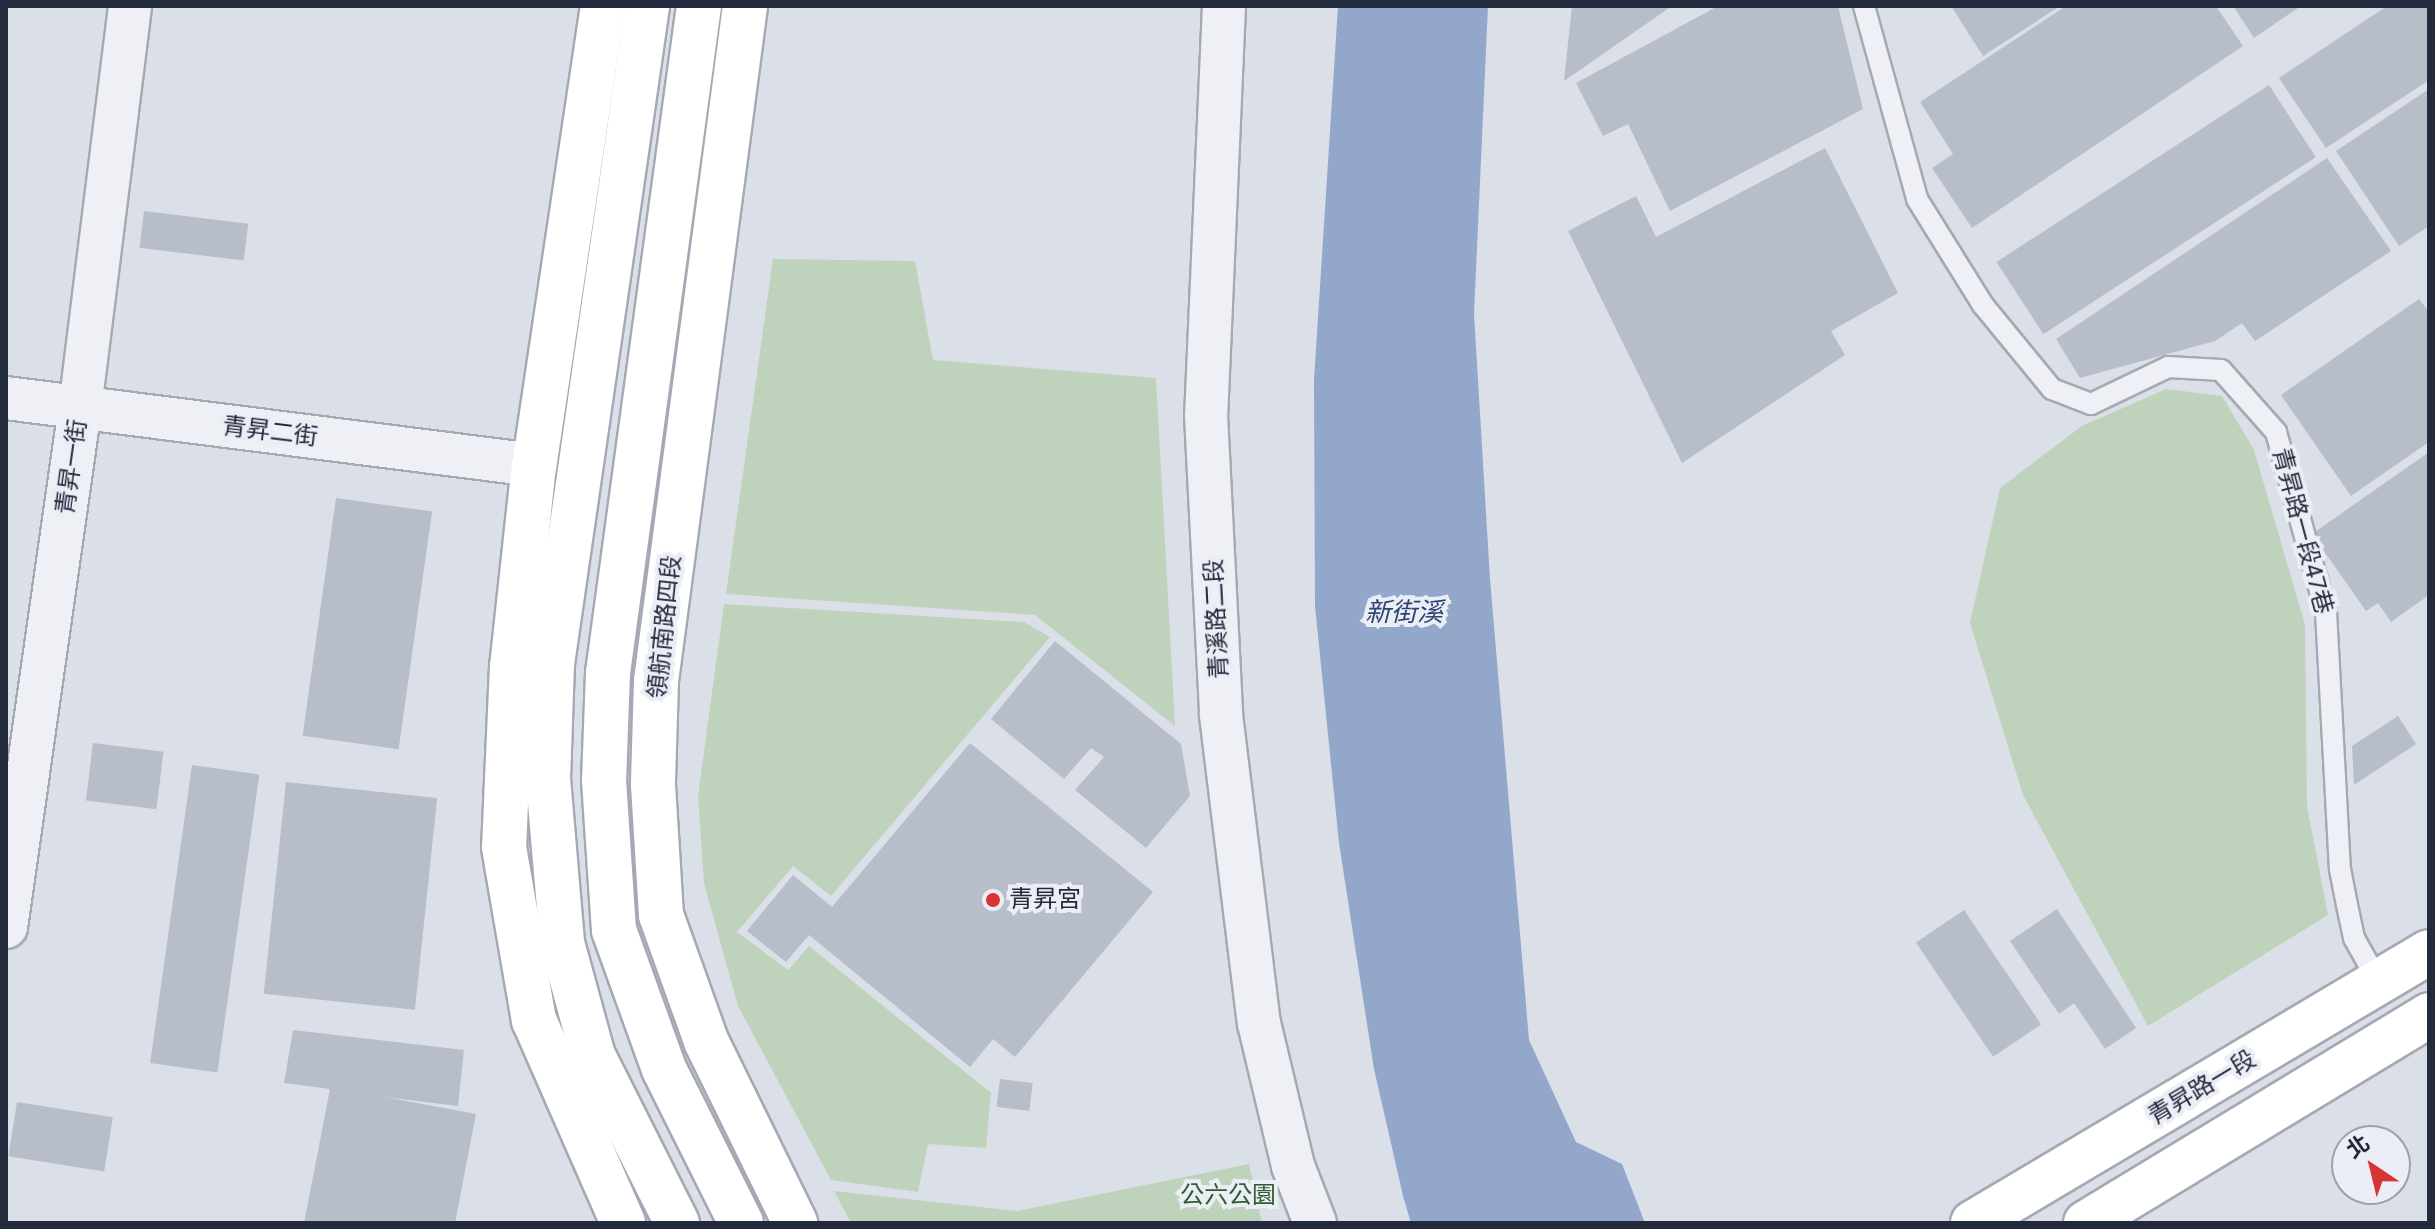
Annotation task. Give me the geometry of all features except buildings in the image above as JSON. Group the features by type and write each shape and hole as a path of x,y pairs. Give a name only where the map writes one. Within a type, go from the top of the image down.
{"street":[{"name":"青昇一街","path":"6,927 80,408 130,6"},
{"path":"603,6 534,465 512,666 504,847 534,1020 623,1223"},
{"path":"647,6 552,664 548,779 562,943 593,1056 677,1223"},
{"name":"領航南路四段","path":"699,6 608,673 604,780 614,930 664,1069 741,1223"},
{"name":"領航南路四段","path":"745,6 656,681 653,785 661,915 706,1041 795,1223"},
{"name":"青溪路二段","path":"1224,6 1206,415 1221,715 1259,1023 1293,1166 1315,1223"},
{"name":"青昇二街","path":"6,398 534,465"},
{"name":"青昇路一段","path":"1973,1223 2429,952"},
{"path":"2086,1223 2420,1020 2379,983"}],"lane":[{"name":"青昇路一段47巷","path":"1864,6 1917,199 1983,305 2052,389 2091,404 2168,367 2221,370 2276,432 2326,612 2340,869 2354,938 2379,983"}],"green space":[{"path":"773,259 915,261 933,360 1156,378 1175,726 1035,615 726,594"},
{"path":"2166,389 2222,396 2254,450 2305,625 2307,806 2328,915 2148,1026 2023,795 1970,623 2000,488 2082,426"},
{"path":"724,604 1024,622 1050,637 831,896 793,866 737,932 788,970 809,946 991,1093 986,1148 928,1144 918,1192 831,1180 738,1006 704,883 698,796"},
{"name":"公六公園","path":"1249,1164 1262,1223 851,1223 834,1191 1017,1211"}],"water":[{"name":"新街溪","path":"1338,6 1488,6 1474,314 1490,579 1529,1040 1576,1142 1622,1164 1645,1223 1411,1223 1403,1196 1374,1069 1339,843 1315,606 1314,380"}],"place":[{"name":"青昇宮","path":"993,900"}]}
